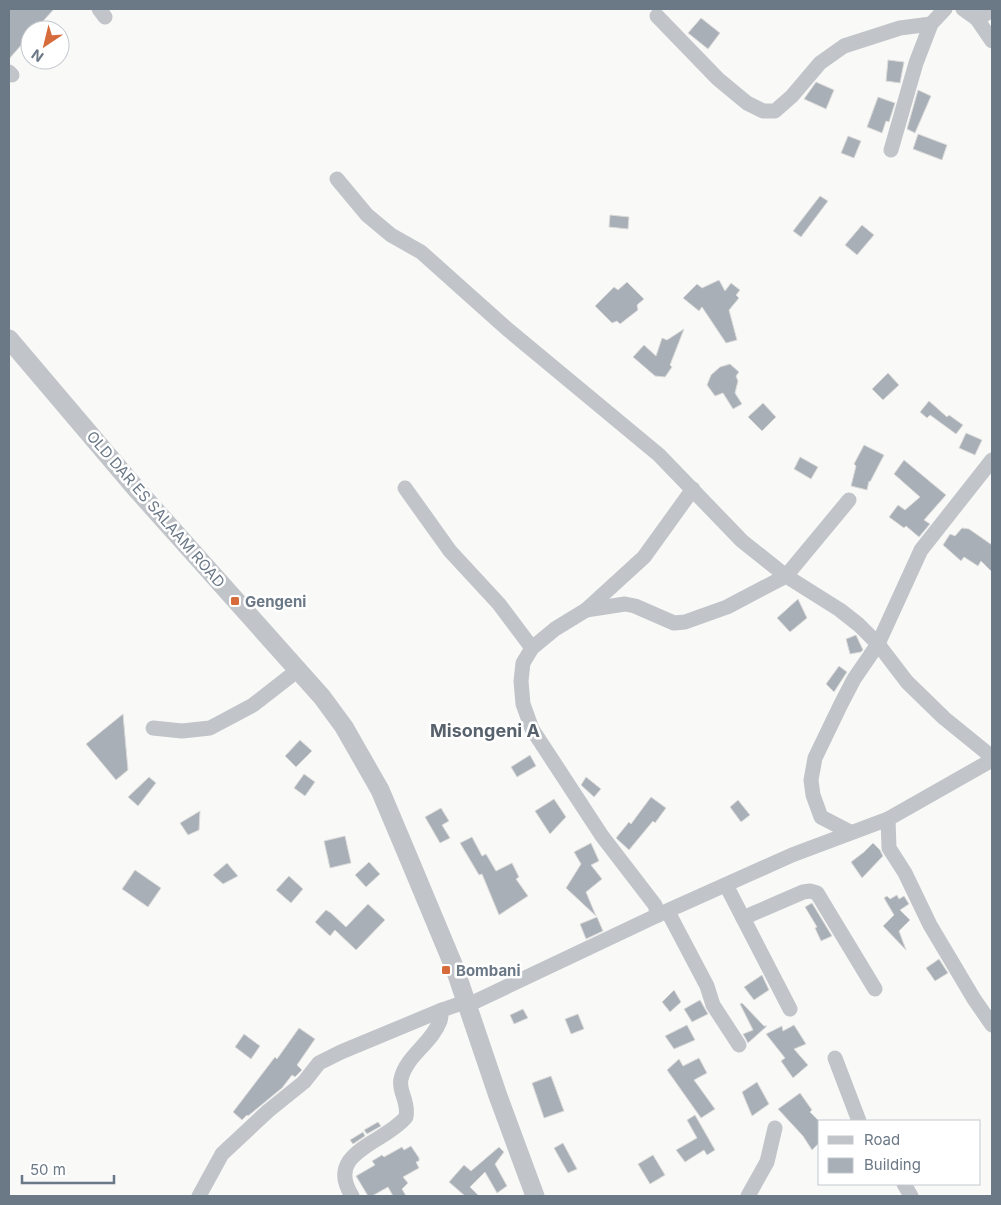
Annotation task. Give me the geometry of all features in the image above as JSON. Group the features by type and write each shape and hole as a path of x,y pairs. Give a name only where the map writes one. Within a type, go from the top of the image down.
{"street":[{"path":"891,150 916,63 931,24 945,9"},
{"path":"963,9 977,19 992,40"},
{"path":"977,19 992,10"},
{"path":"657,16 718,79 747,102 763,111 775,111 792,96 820,63 844,46 900,28 931,24"},
{"path":"199,1196 222,1154 268,1111 304,1082 319,1063 442,1010 467,1003 792,855 888,818 992,759 944,718 907,682 878,644 859,625 840,610 786,576 742,541 659,455 506,328 421,252 391,235 367,215 337,179"},
{"name":"OLD DAR ES SALAAM ROAD","path":"9,338 138,491 322,697 344,727 380,790 455,969 498,1096 535,1196"},
{"path":"850,832 821,818 813,795 811,780 816,758 854,679 878,644 921,550 992,460"},
{"path":"405,488 450,551 499,604 532,648"},
{"path":"693,489 644,557 586,610 555,629 532,648 523,663 521,682 523,704 532,729 602,836 654,906 663,914 707,986 713,1005 739,1045"},
{"path":"586,610 625,604 635,606 674,623 685,622 727,607 786,576 849,500"},
{"path":"153,728 182,731 210,728 253,705 298,670"},
{"path":"888,818 889,848 905,873 930,926 974,1000 990,1018"},
{"path":"726,885 790,1009"},
{"path":"744,918 803,892 817,893 875,989"},
{"path":"352,1196 343,1176 346,1164 359,1151 395,1129 406,1117 407,1103 400,1087 401,1079 413,1058 440,1021 442,1010"},
{"path":"835,1058 859,1120"},
{"path":"748,1196 767,1162 775,1128"},
{"path":"905,1185 911,1196"}],"building":[{"path":"9,9 54,9 44,20 20,20 20,46 9,59"},
{"path":"701,18 720,33 708,49 688,33"},
{"path":"888,60 904,62 900,83 886,81"},
{"path":"816,82 834,90 826,109 804,99"},
{"path":"918,90 931,96 915,133 907,129"},
{"path":"878,97 895,103 889,122 886,121 882,133 867,127"},
{"path":"918,134 947,145 942,160 913,149"},
{"path":"848,136 861,141 854,158 841,153"},
{"path":"820,196 828,201 801,237 793,231"},
{"path":"610,215 629,217 628,229 609,227"},
{"path":"862,225 874,235 857,255 845,245"},
{"path":"719,280 725,291 731,283 740,290 736,295 739,298 729,310 737,340 726,343 702,307 699,311 683,298 697,284 702,288"},
{"path":"627,282 644,299 637,305 638,310 620,324 617,321 612,323 595,306 614,287 618,290"},
{"path":"684,329 670,365 672,367 665,377 655,376 633,357 644,345 656,356 662,338 667,340"},
{"path":"730,364 739,372 736,376 738,381 735,393 742,404 733,409 723,393 715,396 707,385 711,375 720,367"},
{"path":"888,373 899,385 883,400 872,389"},
{"path":"929,401 947,417 949,415 963,425 956,434 930,415 927,418 920,412"},
{"path":"763,403 776,417 762,431 748,417"},
{"path":"966,433 982,440 975,455 959,448"},
{"path":"864,445 884,455 869,481 867,490 851,486 856,466 854,464"},
{"path":"800,457 818,467 811,479 794,469"},
{"path":"904,460 946,495 924,520 930,524 919,537 906,526 904,528 889,517 898,505 905,510 920,497 894,474"},
{"path":"962,528 969,529 992,545 992,572 981,561 978,566 964,557 961,561 943,545 950,534 955,536"},
{"path":"798,599 807,618 790,632 777,618"},
{"path":"856,635 863,650 850,654 846,639"},
{"path":"839,666 847,672 834,692 826,684"},
{"path":"123,714 128,770 116,780 86,744"},
{"path":"300,740 312,751 296,767 285,756"},
{"path":"530,755 536,766 517,777 511,767"},
{"path":"304,774 315,782 305,796 294,788"},
{"path":"149,777 156,783 138,806 128,797"},
{"path":"586,777 601,789 594,797 581,785"},
{"path":"651,797 666,808 655,823 653,821 629,850 616,838 629,822 631,824"},
{"path":"554,799 566,817 550,834 535,811"},
{"path":"738,800 750,815 741,822 730,807"},
{"path":"441,808 449,821 442,825 450,838 440,843 425,817"},
{"path":"200,811 199,830 188,835 180,823"},
{"path":"345,836 351,863 330,868 324,841"},
{"path":"472,837 482,856 486,854 496,871 512,863 519,877 516,879 528,896 499,915 482,874 479,875 460,843"},
{"path":"591,843 599,861 591,865 602,879 586,892 596,916 566,888 581,864 574,852"},
{"path":"873,843 883,856 862,878 851,862"},
{"path":"369,862 380,874 366,887 355,875"},
{"path":"227,863 238,876 223,884 213,875"},
{"path":"135,870 161,888 148,907 122,889"},
{"path":"289,876 303,889 291,903 276,890"},
{"path":"897,895 899,899 904,896 909,904 900,910 910,920 899,931 906,950 883,926 894,915 884,898 887,896 890,899"},
{"path":"812,903 832,936 821,941 815,928 817,927 805,907"},
{"path":"368,904 385,920 356,950 335,930 330,936 315,922 326,910 346,927"},
{"path":"597,917 603,931 586,939 580,924"},
{"path":"939,959 948,973 935,981 926,968"},
{"path":"762,975 769,990 754,1000 744,987"},
{"path":"674,990 681,1002 670,1012 662,1002"},
{"path":"700,1000 708,1014 692,1022 684,1009"},
{"path":"742,1003 764,1026 767,1026 748,1043 743,1034 753,1030 740,1004"},
{"path":"523,1009 528,1018 514,1024 510,1015"},
{"path":"578,1014 584,1029 571,1034 565,1019"},
{"path":"687,1025 695,1040 674,1049 665,1036"},
{"path":"794,1025 806,1044 794,1049 808,1065 793,1078 781,1061 785,1058 766,1034 782,1026 783,1031"},
{"path":"299,1028 315,1039 297,1065 302,1070 295,1077 292,1075 282,1088 242,1120 233,1112 275,1057 277,1059"},
{"path":"244,1034 260,1046 251,1059 235,1047"},
{"path":"699,1058 707,1073 694,1080 715,1109 701,1118 667,1070 679,1059 683,1066"},
{"path":"551,1076 564,1111 544,1118 532,1083"},
{"path":"757,1082 769,1104 752,1116 742,1092"},
{"path":"800,1093 812,1110 810,1112 818,1120 818,1144 812,1150 803,1136 778,1109"},
{"path":"695,1115 715,1150 707,1155 704,1150 685,1162 676,1150 697,1138 687,1120"},
{"path":"378,1122 381,1126 367,1134 364,1130"},
{"path":"363,1132 365,1136 353,1144 350,1140"},
{"path":"563,1143 577,1169 568,1173 554,1148"},
{"path":"411,1146 419,1158 419,1161 416,1162 419,1168 403,1177 408,1183 402,1189 406,1196 393,1196 388,1187 372,1196 368,1196 356,1176 375,1165 372,1161 382,1155 384,1157 402,1147 404,1150"},
{"path":"499,1147 504,1152 495,1164 507,1186 497,1193 485,1172 470,1187 479,1196 465,1196 449,1182 464,1165 471,1171"},
{"path":"653,1155 665,1175 650,1184 638,1164"}],"place":[{"name":"Gengeni","path":"235,601"},
{"name":"Bombani","path":"446,970"}],"district":[{"name":"Misongeni A","path":"485,730"}]}
